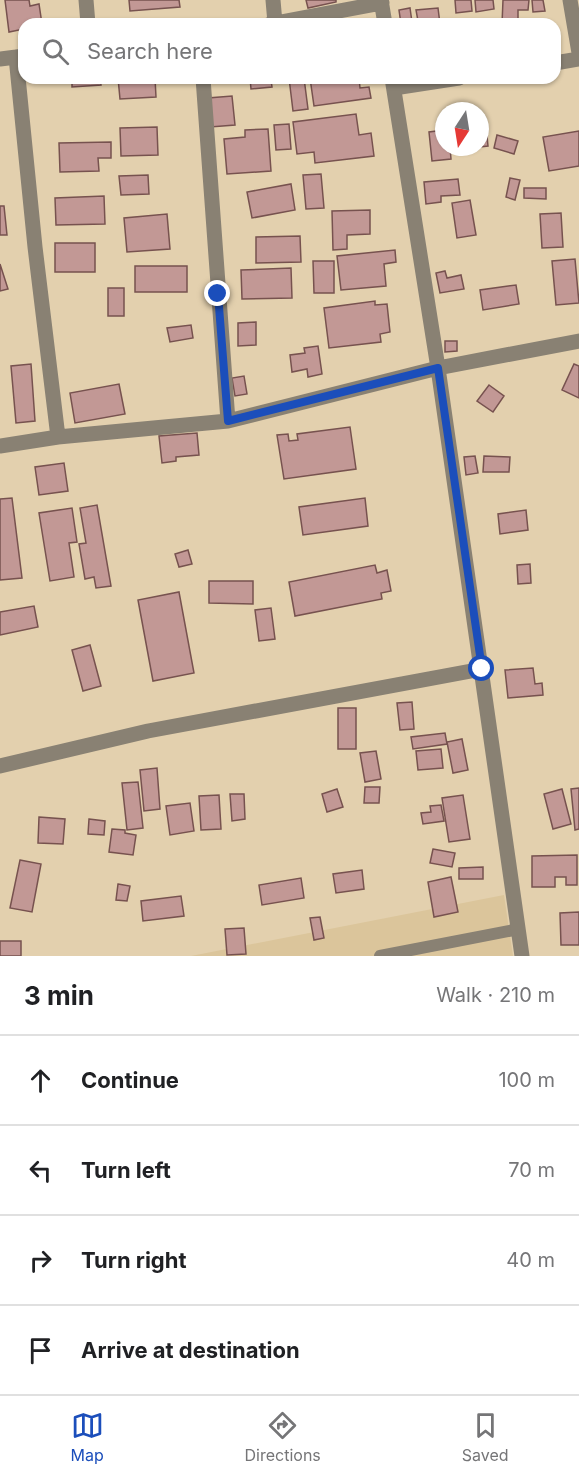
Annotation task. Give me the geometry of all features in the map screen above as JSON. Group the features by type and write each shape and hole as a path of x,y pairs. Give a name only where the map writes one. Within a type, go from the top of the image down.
{"street":[{"path":"86,0 88,18"},
{"path":"273,0 273,18"},
{"path":"570,0 579,53"},
{"path":"299,18 381,2 384,18"},
{"path":"0,59 18,56"},
{"path":"561,62 579,59"},
{"path":"22,84 35,247 58,437"},
{"path":"203,84 228,421"},
{"path":"393,84 438,368 522,956"},
{"path":"0,446 58,437 228,421 438,368 579,341"},
{"path":"0,766 148,730 482,669"}],"lane":[{"path":"380,956 519,929"}],"shaded area":[{"path":"504,895 513,956 191,956"}],"building":[{"path":"5,0 29,0 30,6 39,4 41,18 18,18 18,30 9,32"},
{"path":"129,0 179,0 180,7 130,11"},
{"path":"306,0 336,0 336,2 308,8"},
{"path":"455,0 471,0 472,11 456,13"},
{"path":"475,0 493,0 494,9 476,12"},
{"path":"503,0 529,0 528,10 518,10 518,18 502,18"},
{"path":"532,0 543,0 545,11 533,12"},
{"path":"410,8 411,18 400,18 399,10"},
{"path":"438,8 439,18 417,18 416,10"},
{"path":"72,84 101,85 72,87"},
{"path":"119,84 155,84 156,97 120,99"},
{"path":"251,84 272,84 272,87 251,89"},
{"path":"290,84 305,84 308,109 293,111"},
{"path":"311,84 360,84 360,88 369,87 371,98 314,106"},
{"path":"232,96 235,125 210,127 208,98"},
{"path":"356,114 359,135 371,133 374,156 315,163 314,152 297,154 293,122"},
{"path":"289,124 291,149 276,150 274,125"},
{"path":"157,127 158,155 121,156 120,128"},
{"path":"268,129 271,171 227,174 224,139 245,137 245,130"},
{"path":"435,131 435,156 451,156 451,159 432,161 429,132"},
{"path":"579,131 579,166 549,171 543,137"},
{"path":"497,135 518,141 514,154 494,148"},
{"path":"111,142 111,158 98,158 99,171 60,172 59,143"},
{"path":"321,174 324,208 306,209 303,175"},
{"path":"148,175 149,194 121,195 119,176"},
{"path":"510,178 520,180 515,200 506,197"},
{"path":"458,179 460,195 441,196 441,202 426,204 424,182"},
{"path":"291,184 295,210 252,218 247,192"},
{"path":"524,188 546,188 546,199 524,198"},
{"path":"104,196 105,224 56,225 55,198"},
{"path":"470,200 476,235 457,238 452,203"},
{"path":"0,206 4,206 7,235 0,235"},
{"path":"370,210 370,234 347,235 347,249 333,250 332,211"},
{"path":"561,213 563,247 542,248 540,214"},
{"path":"167,214 170,249 127,252 124,218"},
{"path":"300,236 301,262 256,263 256,237"},
{"path":"55,243 95,243 95,272 55,272"},
{"path":"395,250 396,262 384,264 386,286 341,290 337,256"},
{"path":"575,259 579,303 556,305 552,261"},
{"path":"313,261 334,261 334,293 314,293"},
{"path":"0,264 8,289 0,291"},
{"path":"135,266 187,266 187,292 135,292"},
{"path":"291,268 292,298 242,299 241,270"},
{"path":"445,271 447,278 461,275 464,289 440,293 436,273"},
{"path":"516,285 519,304 483,310 480,290"},
{"path":"108,288 124,288 124,316 108,316"},
{"path":"375,301 375,305 387,304 390,332 380,334 381,342 329,348 324,308"},
{"path":"256,322 256,345 238,346 238,323"},
{"path":"191,325 193,338 170,342 167,328"},
{"path":"445,341 457,341 457,351 445,352"},
{"path":"318,346 322,374 308,377 307,369 292,372 290,355 305,353 304,348"},
{"path":"31,364 35,421 16,423 11,366"},
{"path":"574,364 579,366 579,398 562,390"},
{"path":"244,376 247,394 235,396 232,378"},
{"path":"119,384 125,414 75,423 70,393"},
{"path":"489,385 504,396 493,412 477,401"},
{"path":"350,427 356,469 284,479 277,435 288,434 289,441 298,440 297,434"},
{"path":"197,433 199,455 176,457 176,461 162,463 159,436"},
{"path":"475,456 478,473 466,475 464,457"},
{"path":"484,456 510,457 509,472 483,472"},
{"path":"64,463 68,491 39,495 35,467"},
{"path":"12,498 22,578 0,580 0,499"},
{"path":"365,498 368,526 303,535 299,507"},
{"path":"97,505 111,586 96,588 94,577 85,579 79,544 86,543 80,508"},
{"path":"72,508 77,542 69,543 74,577 50,581 39,513"},
{"path":"526,510 528,530 500,534 498,514"},
{"path":"188,550 192,564 179,567 175,554"},
{"path":"530,564 531,583 518,584 517,565"},
{"path":"375,565 377,573 387,570 391,591 381,593 382,599 295,616 289,582"},
{"path":"209,581 253,581 253,604 209,603"},
{"path":"179,592 194,673 153,681 138,600"},
{"path":"34,606 38,627 0,635 0,612"},
{"path":"271,608 275,639 259,641 255,610"},
{"path":"90,645 101,686 83,691 72,650"},
{"path":"533,668 535,684 542,683 543,695 508,698 505,670"},
{"path":"412,702 414,729 400,730 397,703"},
{"path":"338,708 356,708 356,749 338,749"},
{"path":"445,733 447,744 413,749 411,737"},
{"path":"462,739 468,770 453,773 447,742"},
{"path":"441,749 443,768 418,770 416,751"},
{"path":"376,751 381,779 365,782 360,753"},
{"path":"157,768 160,809 144,811 140,770"},
{"path":"138,782 143,828 127,830 122,783"},
{"path":"365,787 380,787 379,803 364,803"},
{"path":"579,788 579,829 575,830 571,789"},
{"path":"337,789 343,807 327,812 322,794"},
{"path":"562,789 571,824 553,829 544,794"},
{"path":"230,794 244,794 245,819 232,821"},
{"path":"219,795 221,829 201,830 199,796"},
{"path":"463,795 470,839 449,842 442,798"},
{"path":"190,803 194,831 170,835 166,806"},
{"path":"441,805 444,821 423,824 421,813 431,812 430,806"},
{"path":"39,817 65,819 63,844 38,843"},
{"path":"89,819 105,821 104,835 88,834"},
{"path":"112,829 125,830 125,833 136,835 133,855 109,852"},
{"path":"433,849 455,853 452,867 430,863"},
{"path":"577,855 577,885 566,885 566,877 555,877 555,887 532,887 532,856"},
{"path":"20,860 41,864 32,912 10,908"},
{"path":"483,867 483,879 459,879 459,868"},
{"path":"362,870 364,889 336,893 333,874"},
{"path":"451,877 458,912 434,917 428,882"},
{"path":"301,878 304,898 262,905 259,885"},
{"path":"118,884 130,886 127,901 116,900"},
{"path":"181,896 184,916 143,921 141,901"},
{"path":"579,912 579,945 561,945 560,913"},
{"path":"320,917 324,938 314,940 310,918"},
{"path":"244,928 246,954 227,955 225,929"},
{"path":"0,941 21,941 21,956 0,956"}],"route":[{"path":"218,294 228,421 438,368 482,669"}]}
